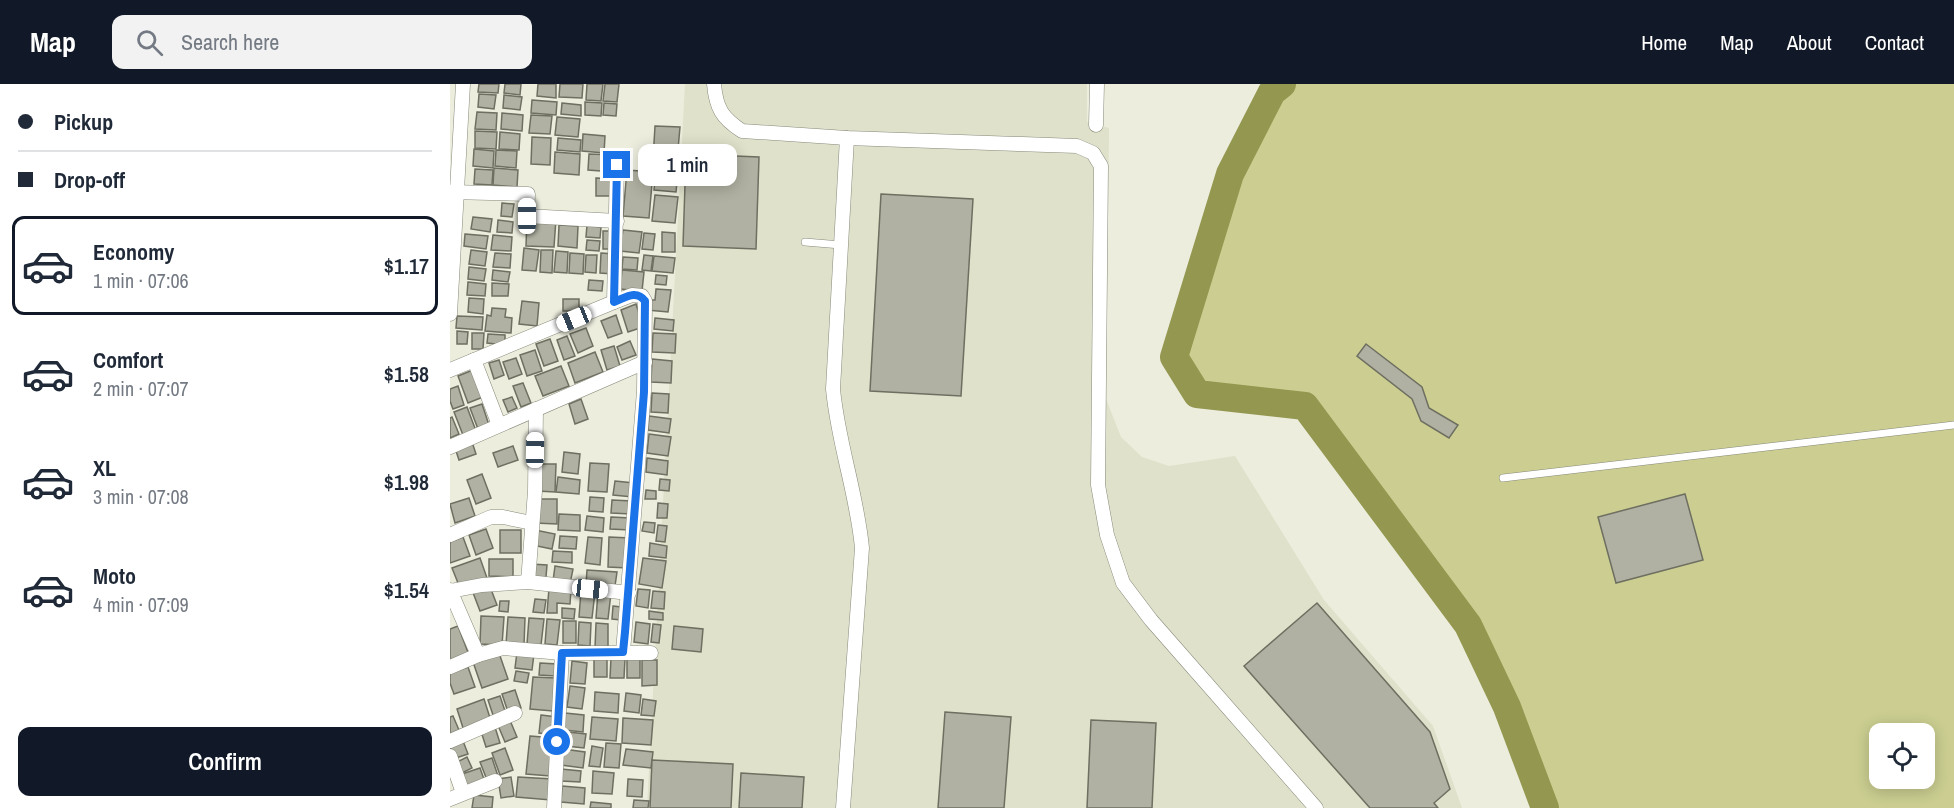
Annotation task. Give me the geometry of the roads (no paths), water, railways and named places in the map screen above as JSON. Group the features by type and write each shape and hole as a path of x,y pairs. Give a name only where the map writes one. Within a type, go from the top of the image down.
{"street":[{"path":"450,314 454,192 463,84"},
{"path":"714,84 719,110 728,121 742,131 847,138 1077,146 1093,153 1101,166 1098,485 1107,535 1123,583 1152,620 1316,808"},
{"path":"1096,125 1097,84"},
{"path":"843,808 862,548 859,514 836,418 833,389 847,138"},
{"path":"614,302 617,165"},
{"path":"454,192 528,194 527,216 617,221"},
{"path":"450,370 614,302 636,294 642,296 645,301 645,362 623,652"},
{"path":"474,360 499,425"},
{"path":"450,447 645,362"},
{"path":"528,582 536,409"},
{"path":"450,536 491,517 532,523"},
{"path":"478,655 450,591 482,585 528,582 629,593"},
{"path":"450,667 478,655 503,648 562,653 651,653"},
{"path":"554,808 562,653"},
{"path":"450,741 515,713"},
{"path":"450,756 457,796 495,781"}],"lane":[{"path":"805,242 841,245"},
{"path":"1503,478 1954,425"}],"waterway":[{"path":"1282,84 1272,92 1230,174 1174,357 1197,394 1305,406 1468,625 1507,707 1545,808"}]}
